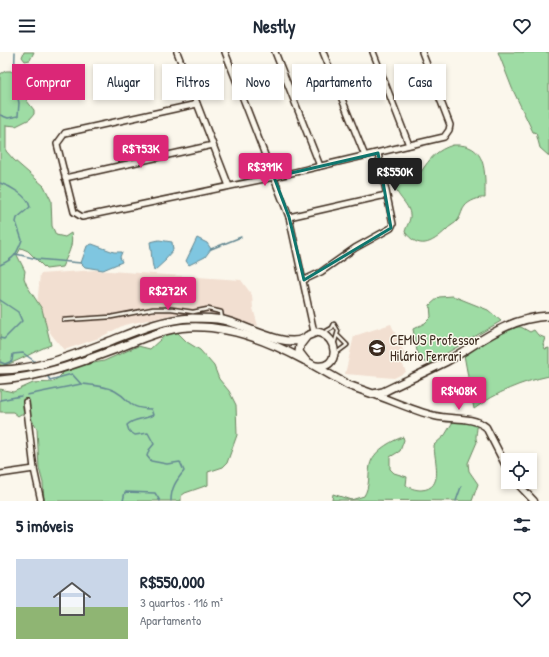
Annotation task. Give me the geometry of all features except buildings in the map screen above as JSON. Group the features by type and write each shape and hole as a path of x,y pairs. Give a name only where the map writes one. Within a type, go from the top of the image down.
{"main road":[{"path":"0,380 19,379 45,373 84,361 149,336 187,327 207,327 240,333 280,348 340,380 373,394 383,392 448,360 510,324 526,319 549,316"},
{"path":"0,370 19,370 84,351 142,328 162,322 192,318 222,320 284,341 296,342 314,332 322,333 328,337 334,345 333,371 340,380"},
{"path":"303,339 300,345 300,352 306,361"},
{"path":"316,366 325,366 334,356"}],"street":[{"path":"178,52 228,186"},
{"path":"225,52 289,217 304,280 314,332"},
{"path":"275,52 320,166"},
{"path":"323,52 365,156"},
{"path":"373,52 409,146"},
{"path":"197,104 65,133 57,144 74,212 82,217 274,177 444,137 450,128 422,52"},
{"path":"65,178 213,145"},
{"path":"304,280 321,272 355,248 390,229 393,224 378,153"},
{"path":"289,217 386,195"},
{"path":"373,394 434,416 458,420 473,420 481,423 486,427 501,456"},
{"path":"26,402 34,469 41,501"},
{"path":"0,474 34,469"},
{"path":"523,489 534,501"}],"lane":[{"path":"64,320 111,316 153,309 172,309 192,312 203,309 221,312 222,320"},
{"path":"322,333 332,328 334,324 338,331 338,336 334,345"},
{"path":"334,356 347,346 338,336"}],"highlighted area":[{"path":"378,153 391,228 304,280 289,217 274,177"}],"shaded area":[{"path":"95,270 241,280 252,295 253,308 258,326 210,313 176,314 124,325 99,338 64,350 51,334 37,307 40,274"},
{"name":"CEMUS Professor Hilário Ferrari","path":"391,324 407,359 402,363 406,372 394,378 345,374 354,336"}],"green space":[{"path":"24,52 34,52 30,60 25,61 22,57"},
{"path":"498,52 549,52 549,156 540,148 536,133 533,132 512,88"},
{"path":"6,71 12,72 12,100 27,100 34,110 34,114 30,119 16,126 6,125 6,151 14,160 44,186 51,200 52,226 56,235 65,237 71,233 72,242 70,251 62,267 46,269 28,251 21,248 17,255 25,271 24,278 27,286 42,309 51,345 12,363 0,366 0,74"},
{"path":"453,145 473,149 479,154 484,170 485,198 477,199 467,204 457,221 441,235 430,242 420,243 410,238 405,232 410,219 410,214 409,209 395,188 397,177 402,171 405,170 421,172 434,155"},
{"path":"453,296 488,310 501,321 430,363 424,362 417,351 413,329 425,323 431,317 430,305 439,297"},
{"path":"517,327 521,327 530,332 534,330 538,335 545,338 543,344 545,349 549,348 549,376 510,388 474,409 464,355 488,340"},
{"path":"171,330 177,332 187,342 200,350 214,366 219,379 229,391 236,405 237,435 227,463 223,467 208,472 208,485 185,493 181,496 181,501 44,501 43,483 39,468 37,429 29,415 21,414 18,416 13,412 0,412 0,389 13,392 33,383 52,382 68,368 104,361 138,346 150,349"},
{"path":"454,420 476,422 477,425 477,442 468,463 469,471 478,484 472,501 332,500 333,494 351,500 364,496 368,485 370,465 375,455 383,447 403,437 404,440 400,451 390,457 390,469 394,473 407,477 406,485 413,489 421,490 433,485 436,479 434,445 445,435"}],"water":[{"path":"197,238 207,243 211,249 205,257 189,265 186,261"},
{"path":"159,240 172,242 173,250 165,259 166,260 154,271 150,242"},
{"path":"92,244 114,252 122,252 120,257 122,262 103,270 85,267 81,263 87,246"}],"waterway":[{"path":"0,115 8,118 18,116 19,103 14,82 15,52"},
{"path":"0,183 9,186 22,195 29,203 30,207 17,218 16,222 22,240 18,249 12,258 0,265"},
{"path":"211,249 241,237"},
{"path":"16,254 37,259 81,263"},
{"path":"0,300 18,312 22,321 4,339 0,338"},
{"path":"0,362 5,364 12,361 13,354 23,353 37,363"},
{"path":"47,375 50,380 72,374 81,384 111,389 121,395 133,406 151,409 153,415 133,421 127,425 129,431 135,435 148,433 154,444 149,450 147,456 151,461 167,464 180,462 184,471 174,485 171,501"},
{"path":"27,395 81,384"},
{"path":"0,400 21,396"},
{"path":"456,501 461,487"},
{"path":"123,501 125,492 155,493 160,501"}],"place":[{"name":"CEMUS Professor Hilário Ferrari","path":"377,348"}]}
